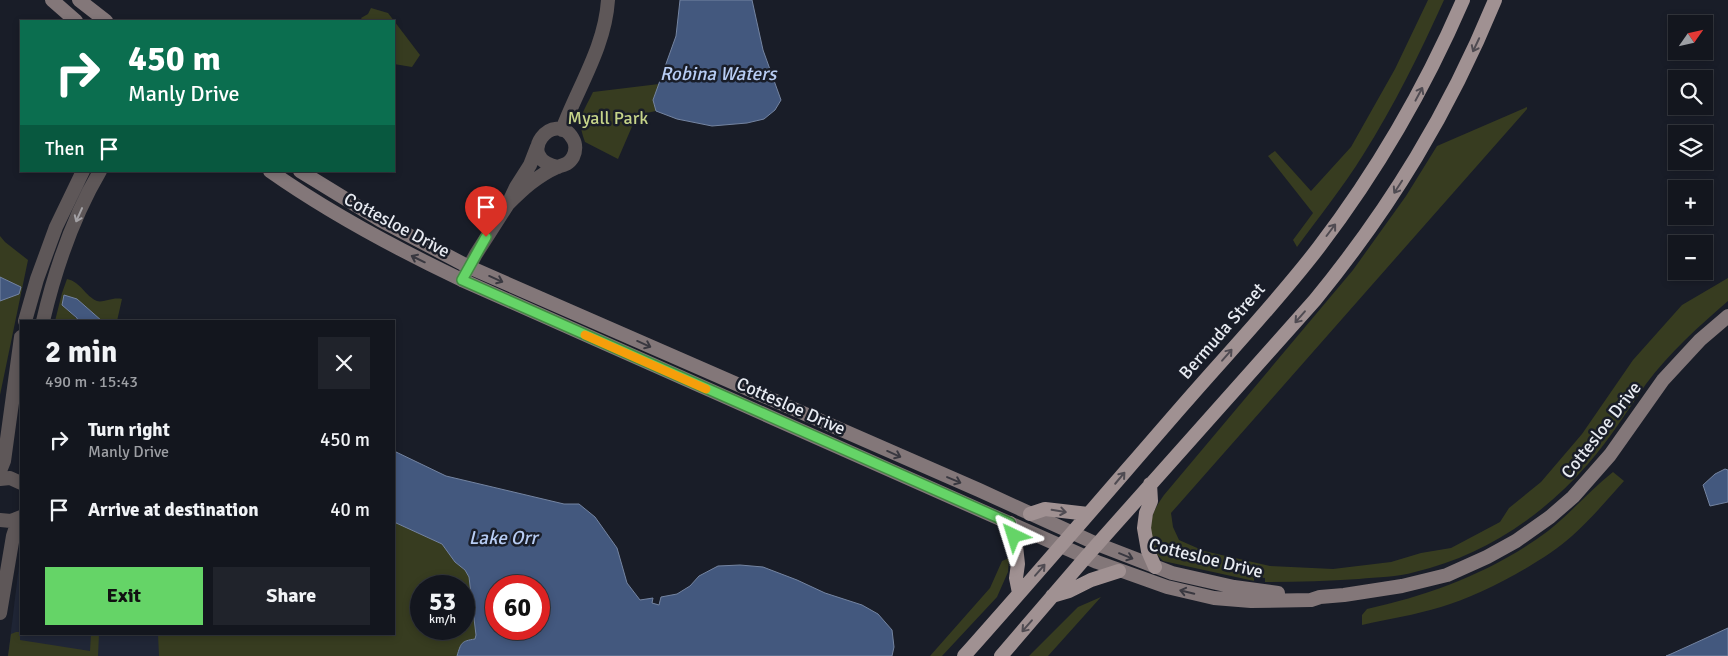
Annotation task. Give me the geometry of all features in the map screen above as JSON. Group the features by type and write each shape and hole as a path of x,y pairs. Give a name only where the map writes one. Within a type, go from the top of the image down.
{"main road":[{"path":"52,0 75,20"},
{"path":"79,0 105,20"},
{"name":"Bermuda Street","path":"964,656 1289,284 1339,220 1374,170 1414,103 1464,0"},
{"path":"1001,656 1097,544 1315,300 1366,235 1400,185 1437,123 1495,0"},
{"name":"Cottesloe Drive","path":"272,172 336,214 379,239 462,280 1119,571 1167,588 1214,598 1277,601 1311,600 1425,581 1487,557 1516,541 1550,517 1573,497 1610,455 1663,380 1700,340 1728,316"},
{"name":"Cottesloe Drive","path":"302,172 380,220 469,267 1097,544 1155,567 1194,578 1248,590 1312,593 1320,597"},
{"path":"1150,484 1151,501 1146,513 1144,528 1148,551 1155,567"},
{"path":"1030,514 1045,509 1088,514"},
{"path":"1010,523 1016,546 1018,564 1016,578 1020,593"},
{"path":"1052,596 1119,571"}],"street":[{"path":"562,130 599,43 607,14 608,0"},
{"path":"462,280 530,165 538,142 545,132 562,130 569,133 576,146 575,154 571,160 565,165 539,176 525,186 508,204"},
{"path":"537,147 540,158 548,165 558,167"},
{"path":"25,320 56,227 83,172"},
{"path":"43,320 70,235 100,172"},
{"path":"0,471 4,461 20,344"},
{"path":"0,479 10,478 20,483"},
{"path":"0,520 11,521 20,518"},
{"path":"0,613 13,536 20,518"}],"shaded area":[{"path":"395,522 442,544 455,562 460,575 410,575 410,640 462,640 457,656 8,656 20,557 20,635 395,635"}],"green space":[{"path":"1428,0 1444,0 1396,98 1355,167 1297,247 1293,240 1313,213 1268,156 1275,151 1311,191 1351,147 1395,69"},
{"path":"371,8 388,13 393,20 362,20 361,18 368,14"},
{"path":"395,22 420,55 412,67 395,64"},
{"name":"Myall Park","path":"659,84 653,100 656,111 637,115 618,159 585,142 581,121 593,92"},
{"path":"1527,107 1171,513 1173,527 1179,540 1204,551 1270,566 1333,569 1391,562 1421,553 1451,548 1500,522 1509,508 1541,482 1582,434 1633,360 1682,305 1728,278 1728,301 1664,361 1604,445 1570,483 1552,501 1531,517 1488,545 1440,565 1415,572 1401,575 1323,581 1265,582 1265,578 1254,577 1254,581 1163,561 1157,554 1151,533 1152,516 1160,501 1353,270 1406,196 1437,146"},
{"path":"0,236 28,260 0,395"},
{"path":"67,279 76,283 97,301 122,299 117,320 101,320 77,299 62,305 78,320 55,320"},
{"path":"1613,472 1624,481 1586,523 1544,557 1491,587 1456,602 1362,625 1362,615 1367,609 1415,597 1462,580 1528,545 1548,531"},
{"path":"395,522 442,544 455,562 468,575 410,575 410,640 471,640 463,643 457,656 159,656 158,635 395,635"},
{"path":"1009,558 1008,572 997,597 942,656 930,656 990,588 1002,561"},
{"path":"1101,597 1048,656 1029,656 1078,607"},
{"path":"20,632 20,640 90,651 91,635 99,635 98,656 8,656 11,634"}],"water":[{"name":"Robina Waters","path":"680,0 752,0 763,50 781,100 775,110 764,119 747,123 712,126 677,119 656,111 653,100 676,36"},
{"path":"0,277 21,287 19,294 0,301"},
{"path":"64,295 77,299 101,320 78,320 62,305"},
{"name":"Lake Orr","path":"395,451 446,476 564,504 579,504 595,517 617,548 627,583 640,600 653,598 652,603 659,605 661,597 677,594 690,586 699,576 718,566 763,567 825,593 862,605 878,614 892,630 894,647 892,656 457,656 462,643 475,640 475,575 468,575 455,562 442,544 395,522"},
{"path":"1725,469 1728,470 1728,502 1710,506 1703,485 1715,474"},
{"path":"1728,628 1728,656 1666,656 1671,654"}],"slow traffic":[{"path":"585,335 706,389"}],"route":[{"path":"486,237 462,280 1010,523 1014,536"}]}
